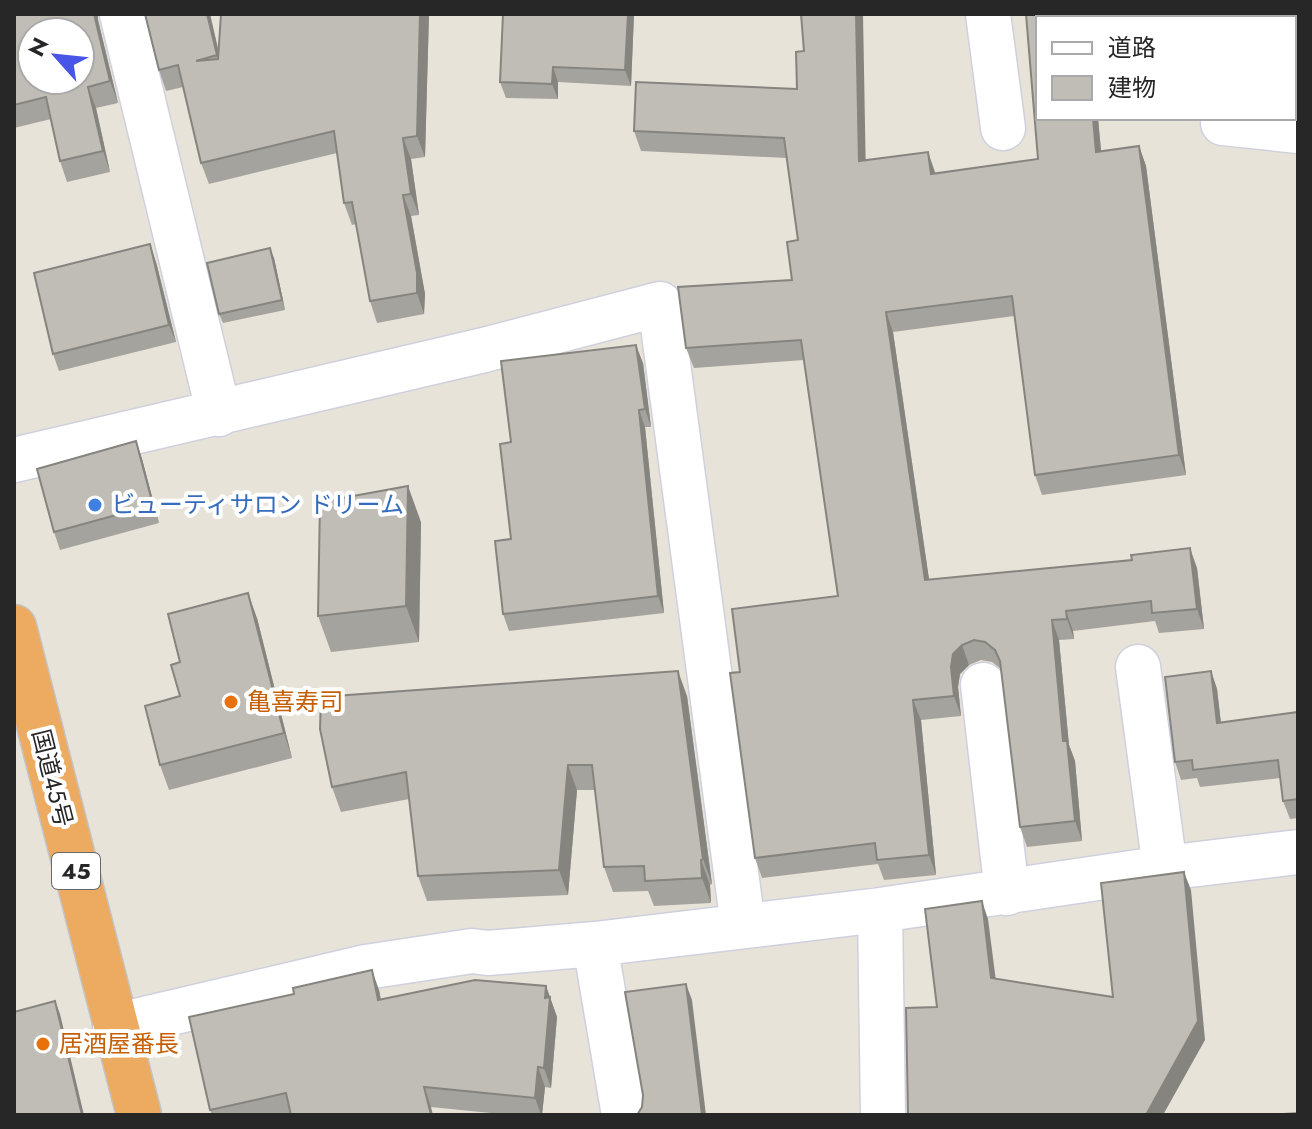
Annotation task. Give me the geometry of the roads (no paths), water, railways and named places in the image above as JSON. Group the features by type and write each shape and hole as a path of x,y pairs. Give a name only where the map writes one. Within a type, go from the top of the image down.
{"highway":[{"name":"国道45号","path":"14,627 139,1115"}],"street":[{"path":"122,14 219,414"},
{"path":"988,14 1003,128"},
{"path":"1223,120 1223,123 1298,131"},
{"path":"14,460 219,414 660,304 743,925"},
{"path":"1138,667 1165,868"},
{"path":"983,685 1007,893"},
{"path":"115,1026 366,967 472,951 488,953 595,944 880,910 1165,868 1298,852"},
{"path":"880,910 883,1115"},
{"path":"595,944 624,1115"}],"place":[{"name":"ビューティサロン ドリーム","path":"95,505"},
{"name":"亀喜寿司","path":"231,702"},
{"name":"居酒屋番長","path":"43,1044"}]}
